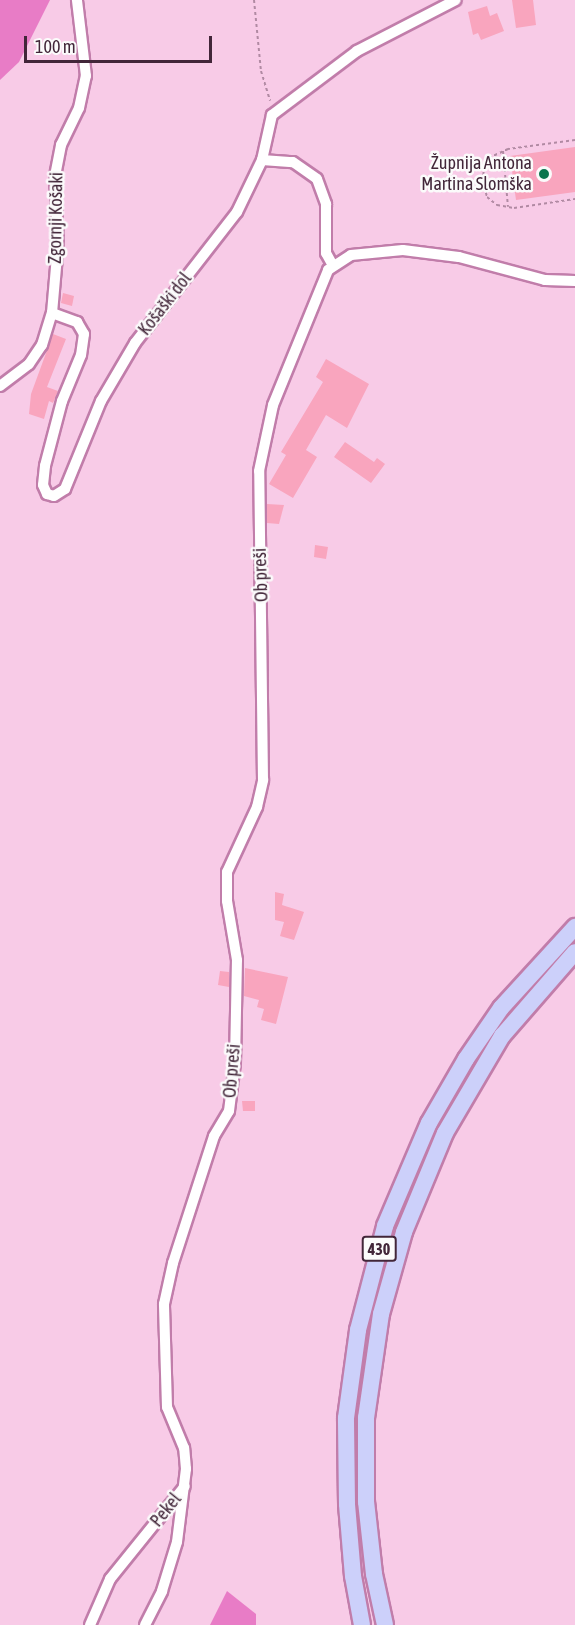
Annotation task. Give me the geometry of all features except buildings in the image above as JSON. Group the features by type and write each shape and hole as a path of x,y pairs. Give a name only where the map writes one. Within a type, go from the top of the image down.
{"highway":[{"name":"430","path":"362,1625 353,1576 347,1504 346,1418 358,1330 386,1226 429,1123 466,1059 501,1008 575,927"},
{"name":"430","path":"385,1625 374,1574 366,1502 366,1418 381,1314 404,1232 445,1133 502,1036 575,952"}],"street":[{"name":"Zgornji Košaki","path":"0,386 29,363 42,345 52,313 58,244 55,176 61,145 79,108 86,76 77,0"},
{"path":"274,112 357,51 456,0"},
{"name":"Košaški dol","path":"52,313 77,322 84,334 81,355 62,401 45,466 43,485 47,494 54,496 65,489 101,401 135,343 237,212 262,160 267,129 274,112"},
{"path":"262,160 293,162 317,179 326,204 326,246 332,264 351,255 403,250 459,257 545,280 575,281"},
{"name":"Ob preši","path":"185,1486 184,1448 167,1407 164,1304 173,1263 214,1136 229,1111 235,1063 237,960 227,901 227,872 256,807 263,780 259,471 273,405 332,264"},
{"name":"Pekel","path":"90,1625 110,1579 185,1486"},
{"name":"Pekel","path":"145,1625 162,1591 177,1542 185,1486"}],"path":[{"path":"254,0 261,71 274,112"},
{"path":"575,140 503,151 484,166 483,181 487,197 508,207 575,199"},
{"path":"503,151 508,207"}],"shaded area":[{"path":"0,0 50,0 19,62 0,80"},
{"path":"227,1591 256,1614 256,1625 210,1625"}],"place":[{"name":"Župnija Antona Martina Slomška","path":"544,174"}]}
